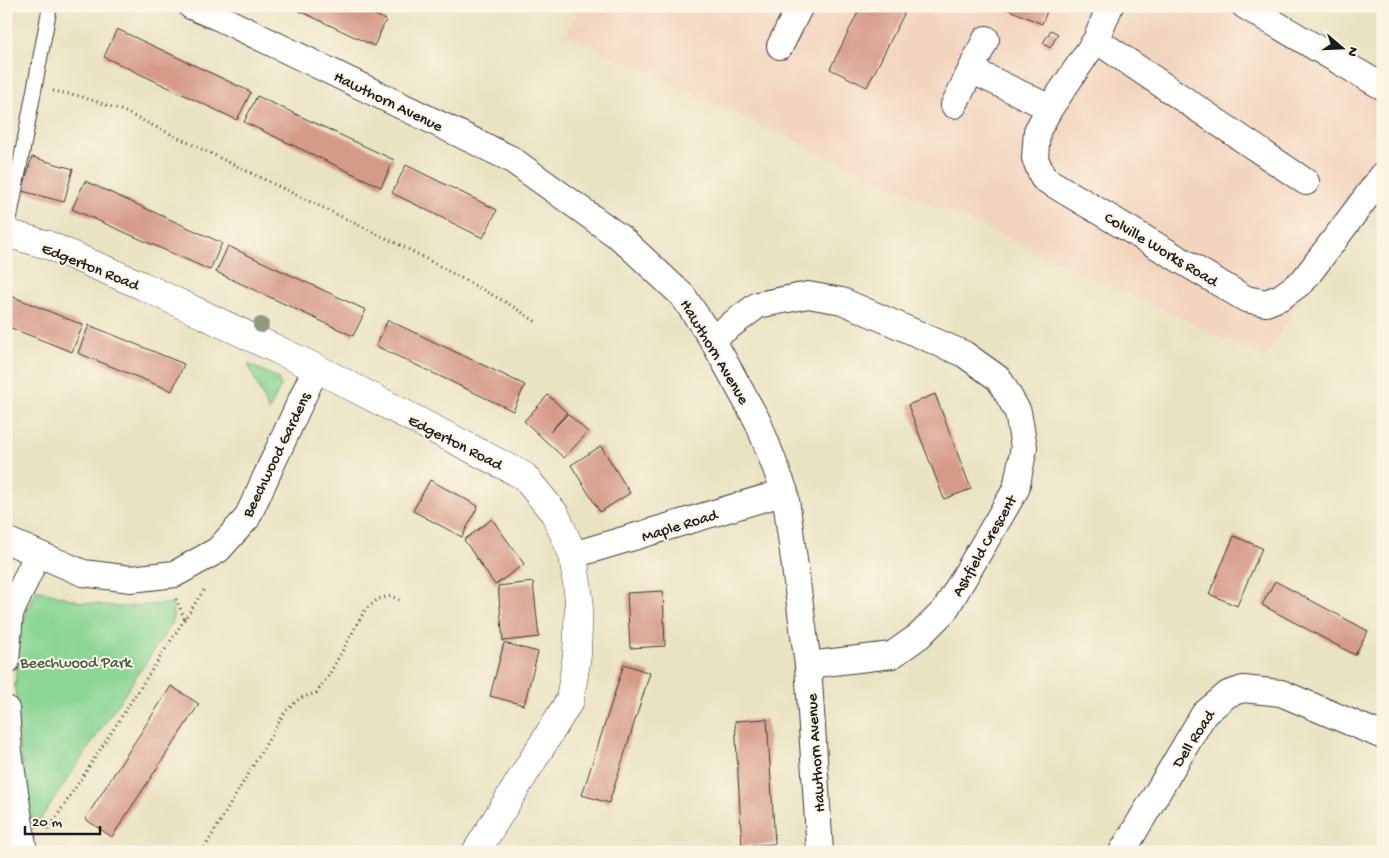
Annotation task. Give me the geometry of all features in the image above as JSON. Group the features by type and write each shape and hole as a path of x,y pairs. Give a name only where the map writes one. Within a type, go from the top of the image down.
{"street":[{"name":"Hawthorn Avenue","path":"191,6 220,18 512,159 622,239 683,296 712,339 758,422 785,492 808,664 820,852"},
{"path":"780,46 800,6"},
{"name":"Colville Works Road","path":"1110,6 1096,40 1050,108 1037,131 1035,158 1043,178 1246,299 1266,303 1281,298 1303,281 1383,175"},
{"path":"1244,6 1383,87"},
{"path":"954,105 986,39"},
{"path":"1096,40 1306,182"},
{"path":"971,70 1050,108"},
{"name":"Edgerton Road","path":"6,233 48,245 143,286 316,368 524,476 556,514 574,555 579,599 576,655 570,700 476,852"},
{"name":"Ashfield Crescent","path":"712,339 758,305 808,295 842,301 964,354 999,379 1018,412 1024,447 1016,489 945,610 919,636 892,655 808,664"},
{"name":"Beechwood Gardens","path":"6,540 83,573 131,579 175,574 218,550 246,518 316,368"},
{"name":"Maple Road","path":"574,555 785,492"},
{"path":"6,662 10,614 37,554"},
{"name":"Dell Road","path":"1122,852 1204,714 1228,694 1243,689 1281,692 1383,736"},
{"path":"6,709 9,752 34,844"}],"lane":[{"path":"6,233 36,88 50,6"}],"path":[{"path":"36,88 80,96 120,110 406,248 509,304 538,323"},
{"path":"34,844 207,586 199,589"},
{"path":"184,594 176,597 185,619"},
{"path":"202,852 286,712 300,698 316,692 330,675 365,610 378,599 391,596 399,600"}],"shaded area":[{"path":"6,6 20,8 6,80"},
{"path":"579,6 1294,6 1275,36 1383,99 1383,158 1266,358 566,35"}],"green space":[{"path":"248,364 278,378 281,385 269,411"},
{"name":"Beechwood Park","path":"37,589 81,602 120,607 173,603 173,622 33,830 19,745 15,686 20,628"}],"building":[{"path":"289,6 357,6 386,20 374,46"},
{"path":"861,6 908,6 867,87 830,69"},
{"path":"1000,6 1049,6 1042,24"},
{"path":"117,29 251,92 237,120 104,57"},
{"path":"1051,30 1058,34 1050,48 1043,43"},
{"path":"257,96 394,160 381,187 244,122"},
{"path":"32,157 73,169 64,202 22,191"},
{"path":"406,165 497,210 483,238 392,193"},
{"path":"85,181 222,243 210,270 72,209"},
{"path":"228,246 366,310 353,336 216,272"},
{"path":"6,294 83,325 72,352 6,326"},
{"path":"388,320 525,385 513,411 376,346"},
{"path":"89,325 184,364 172,391 78,353"},
{"path":"935,394 971,489 944,499 908,405"},
{"path":"548,395 567,413 550,432 568,414 588,432 564,458 524,421"},
{"path":"601,446 630,493 600,512 571,465"},
{"path":"430,480 478,506 462,537 413,511"},
{"path":"492,519 524,564 495,585 464,540"},
{"path":"1234,536 1262,548 1237,606 1209,594"},
{"path":"1275,581 1368,631 1355,655 1262,605"},
{"path":"533,582 539,637 503,641 498,586"},
{"path":"663,591 665,646 630,648 627,593"},
{"path":"504,643 538,652 524,705 490,696"},
{"path":"624,664 650,673 609,803 582,795"},
{"path":"171,686 199,704 112,837 85,819"},
{"path":"767,719 775,844 742,846 735,721"}]}
